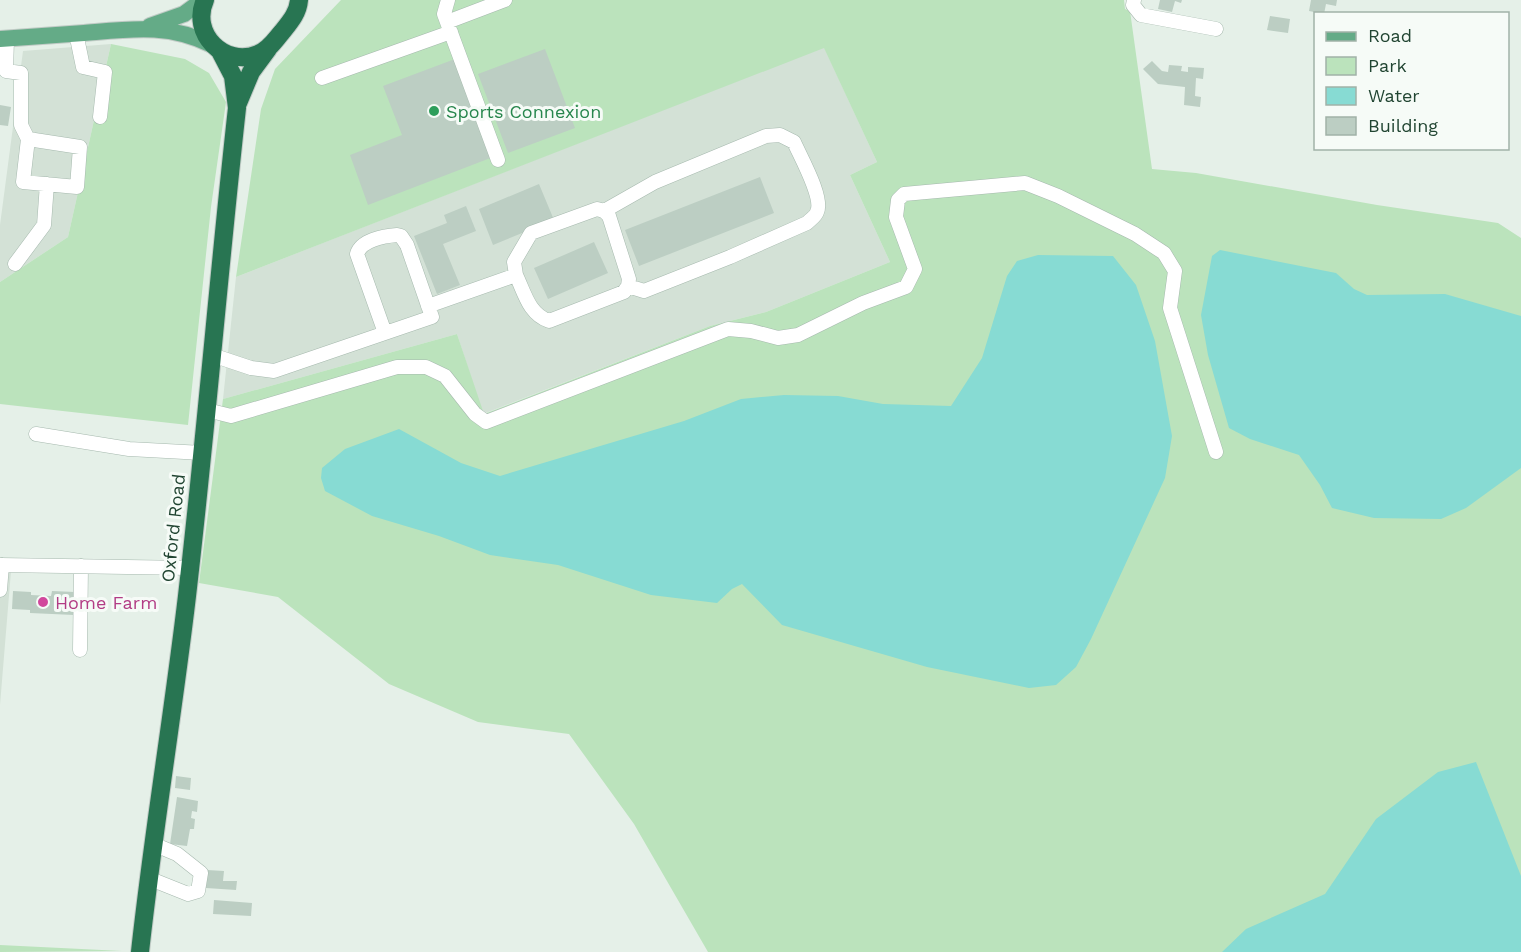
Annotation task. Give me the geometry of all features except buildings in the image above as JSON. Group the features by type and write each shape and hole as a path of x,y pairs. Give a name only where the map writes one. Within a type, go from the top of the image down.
{"highway":[{"name":"Oxford Road","path":"140,952 190,568 237,108 233,76 201,23 204,0"},
{"name":"Oxford Road","path":"237,108 251,72 297,8"},
{"path":"216,48 242,57 257,55 269,48"}],"main road":[{"path":"144,28 184,14 204,0"},
{"path":"297,8 307,0"},
{"path":"4,39 144,28 178,32 200,39 216,48"}],"lane":[{"path":"448,0 444,14 498,160"},
{"path":"322,78 449,27 505,0"},
{"path":"1134,0 1133,5 1142,15 1216,29"},
{"path":"76,33 83,67 105,72 99,117"},
{"path":"4,39 6,71 21,73 21,125 28,139 23,182 77,187 80,147 28,139"},
{"path":"604,211 655,182 766,136 780,135 794,142 813,184 819,205 817,213 807,223 644,291 628,286"},
{"path":"207,410 231,416 397,367 426,367 445,376 475,414 486,422 728,329 751,331 778,338 798,335 863,303 906,287 915,269 896,217 898,200 904,194 1025,183 1058,196 1135,234 1164,253 1175,271 1170,308 1216,452"},
{"path":"15,264 44,225 47,184"},
{"path":"597,209 604,211 609,216 629,279 628,286 624,292 549,321 539,318 532,310 516,275 514,262 531,233 597,209"},
{"path":"385,333 357,254 361,246 392,235 401,236 407,245 430,311"},
{"path":"212,355 251,368 274,370 385,333 430,311 516,275"},
{"path":"36,434 129,449 203,453"},
{"path":"0,590 1,565 190,568"},
{"path":"80,651 81,566"},
{"path":"148,878 188,894 198,891 201,873 177,854 153,844"}],"shaded area":[{"path":"111,44 68,237 0,282 0,225 23,51"},
{"path":"824,47 877,162 850,175 890,262 766,312 710,326 483,414 457,334 223,399 236,277"},
{"name":"Home Farm","path":"0,559 12,559 0,705"}],"green space":[{"path":"341,0 1124,0 1125,9 1130,11 1152,169 1196,173 1377,205 1498,223 1521,238 1521,952 708,952 634,824 569,734 478,722 389,684 278,597 199,583 223,399 457,334 484,414 710,326 766,312 890,262 850,175 877,162 824,48 236,277 261,109 275,69"},
{"path":"111,44 185,59 209,73 226,102 211,207 188,425 0,404 0,282 68,237"},
{"path":"0,945 122,951 0,952"}],"water":[{"path":"1220,250 1336,273 1354,289 1367,295 1445,294 1521,316 1521,468 1466,508 1441,519 1374,518 1332,508 1320,485 1299,455 1250,439 1229,428 1208,355 1201,315 1212,256"},
{"path":"1038,255 1113,256 1136,285 1155,341 1172,436 1165,478 1091,639 1076,667 1056,685 1029,688 927,667 782,625 742,584 732,589 717,603 651,595 558,565 490,555 439,536 372,516 325,491 321,478 322,468 345,449 399,429 461,463 500,476 684,421 741,399 784,395 838,396 883,404 951,406 982,358 1007,276 1017,261"},
{"path":"1476,762 1521,876 1521,952 1222,952 1246,929 1325,894 1376,819 1438,772"}],"place":[{"name":"Sports Connexion","path":"434,111"},
{"name":"Home Farm","path":"43,602"}]}
